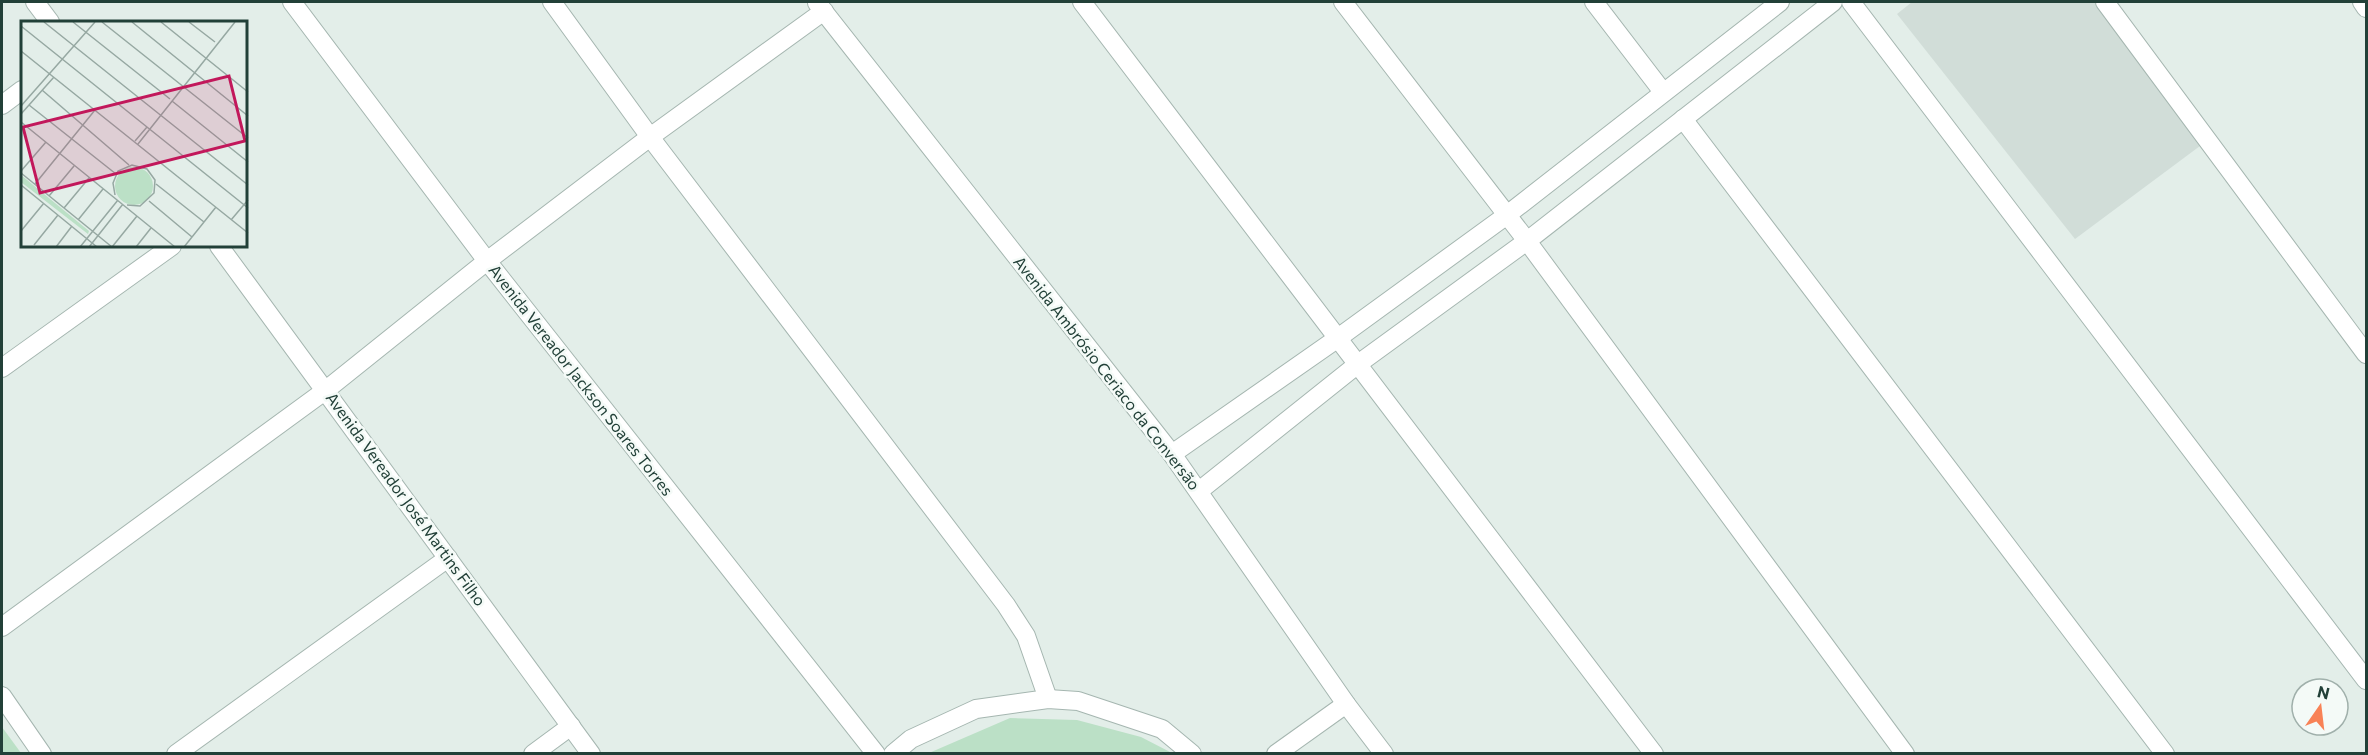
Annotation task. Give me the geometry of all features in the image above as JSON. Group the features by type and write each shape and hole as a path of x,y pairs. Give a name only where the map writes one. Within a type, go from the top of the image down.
{"street":[{"path":"35,2 49,21"},
{"name":"Avenida Vereador Jackson Soares Torres","path":"292,2 487,261 876,753"},
{"path":"552,2 650,138 1006,604 1026,636 1048,699"},
{"path":"1082,2 1654,753"},
{"path":"1343,2 1527,241 1905,753"},
{"path":"1594,2 1663,92"},
{"path":"1172,454 1338,338 1507,215 1780,2"},
{"path":"1199,491 1358,364 1527,241 1833,2"},
{"path":"1851,2 2367,680"},
{"path":"2105,2 2367,354"},
{"path":"2362,2 2367,8"},
{"path":"2,627 326,390 487,261 820,7"},
{"name":"Avenida Ambrósio Ceriaco da Conversão","path":"820,7 1172,454 1346,704 1384,753"},
{"path":"2,105 21,91"},
{"path":"1683,119 2165,753"},
{"path":"2,368 169,248"},
{"name":"Avenida Vereador José Martins Filho","path":"220,248 591,753"},
{"path":"176,753 448,558"},
{"path":"2,696 42,753"},
{"path":"893,753 911,739 976,709 1048,699 1078,701 1162,729 1191,753"},
{"path":"1276,753 1346,704"},
{"path":"533,753 571,726"}],"shaded area":[{"path":"1912,2 2098,2 2204,143 2075,239 1897,14"}],"green space":[{"path":"1010,718 1077,720 1141,737 1172,753 929,753"},
{"path":"2,727 21,753 2,753"}]}
